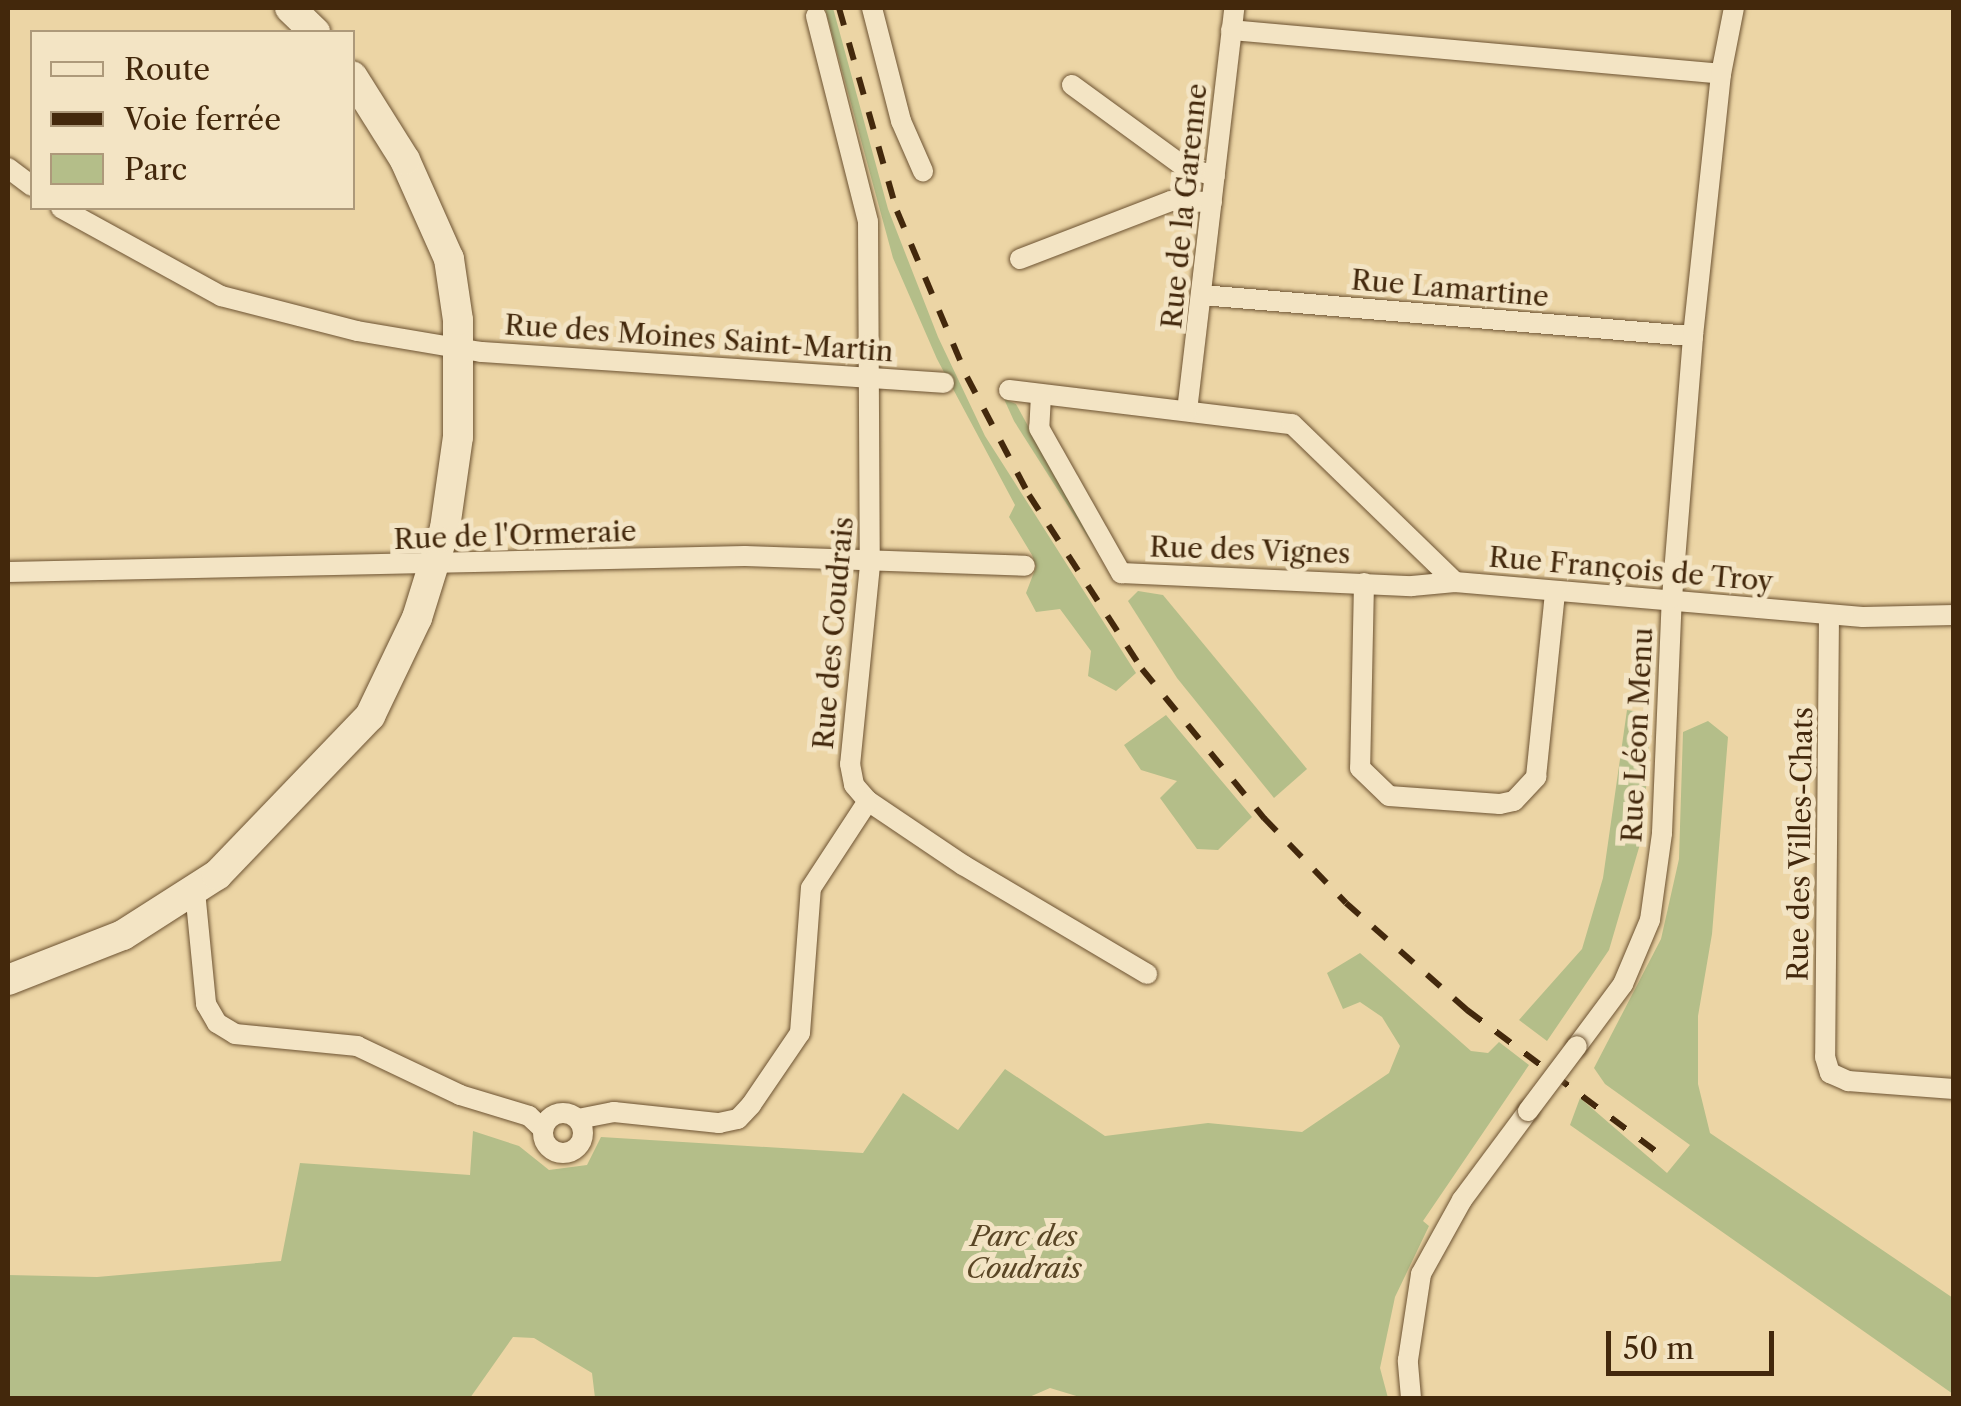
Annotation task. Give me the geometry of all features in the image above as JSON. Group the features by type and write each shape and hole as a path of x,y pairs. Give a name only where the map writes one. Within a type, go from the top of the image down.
{"main road":[{"path":"290,8 314,30"},
{"path":"8,980 124,935 195,891 265,832 370,716 425,565 458,438 450,348 449,258 405,160 355,81"}],"street":[{"path":"872,8 901,120 923,171"},
{"name":"Rue de la Garenne","path":"1188,412 1234,8"},
{"name":"Rue Léon Menu","path":"1411,1398 1408,1360 1421,1274 1462,1200 1623,984 1650,920 1662,832 1672,598 1693,336 1720,74 1734,8"},
{"name":"Rue des Coudrais","path":"816,16 863,190 870,375 870,565 850,764 868,802"},
{"path":"1231,30 1720,74"},
{"path":"1072,86 1186,168 1215,176"},
{"path":"8,168 30,184"},
{"path":"1020,258 1171,202 1212,202"},
{"name":"Rue des Moines Saint-Martin","path":"64,210 234,301 450,348 730,374 870,375 944,382"},
{"name":"Rue Lamartine","path":"1202,295 1693,336"},
{"name":"Rue François de Troy","path":"1009,390 1292,424 1455,582 1555,593 1672,598 1829,615 1954,615"},
{"name":"Rue des Vignes","path":"1041,395 1039,428 1121,573 1364,583 1455,582"},
{"name":"Rue de l'Ormeraie","path":"8,572 746,556 870,565 1025,566"},
{"path":"1364,583 1360,768 1389,796 1500,804 1514,801 1536,777 1555,593"},
{"name":"Rue des Villes-Chats","path":"1829,615 1830,1072 1848,1081 1954,1089"},
{"path":"543,1129 560,1113 578,1119 614,1112 719,1123 738,1118 751,1105 800,1034 811,888 868,802 1147,974"},
{"path":"195,891 206,1004 217,1023 235,1034 357,1046 460,1095 529,1116 543,1129 552,1150 567,1153 582,1140 578,1119"}],"green space":[{"path":"825,8 833,8 888,209 938,337 985,436 1136,673 1116,691 1088,676 1091,651 1060,609 1036,612 1026,593 1036,567 1009,517 1015,505 937,359 893,258"},
{"path":"1004,399 1016,404 1094,547 1014,421"},
{"path":"1138,591 1163,595 1307,769 1274,798 1177,678 1128,601"},
{"path":"1627,710 1651,714 1643,834 1609,950 1547,1041 1519,1020 1582,949 1603,878"},
{"path":"1166,715 1252,817 1218,850 1197,849 1160,798 1177,781 1141,770 1124,745"},
{"path":"1708,721 1728,737 1712,934 1698,1016 1698,1084 1710,1133 1953,1298 1953,1394 1570,1125 1580,1098 1667,1173 1690,1145 1605,1084 1594,1068 1661,939 1679,859 1683,732"},
{"name":"Parc des Coudrais","path":"1360,953 1471,1051 1488,1053 1499,1042 1529,1065 1423,1221 1429,1226 1395,1297 1380,1368 1388,1398 1083,1398 1050,1388 1027,1398 595,1398 592,1373 534,1338 513,1337 470,1398 8,1398 8,1275 97,1277 281,1261 300,1163 470,1175 473,1131 519,1146 549,1170 587,1165 601,1137 863,1153 903,1093 958,1130 1005,1069 1105,1136 1208,1123 1302,1132 1389,1073 1400,1046 1382,1017 1360,1002 1343,1009 1327,973"}],"railway":[{"path":"839,8 897,211 967,377 1029,495 1142,669 1264,818 1346,903 1467,1010 1661,1155"}]}
